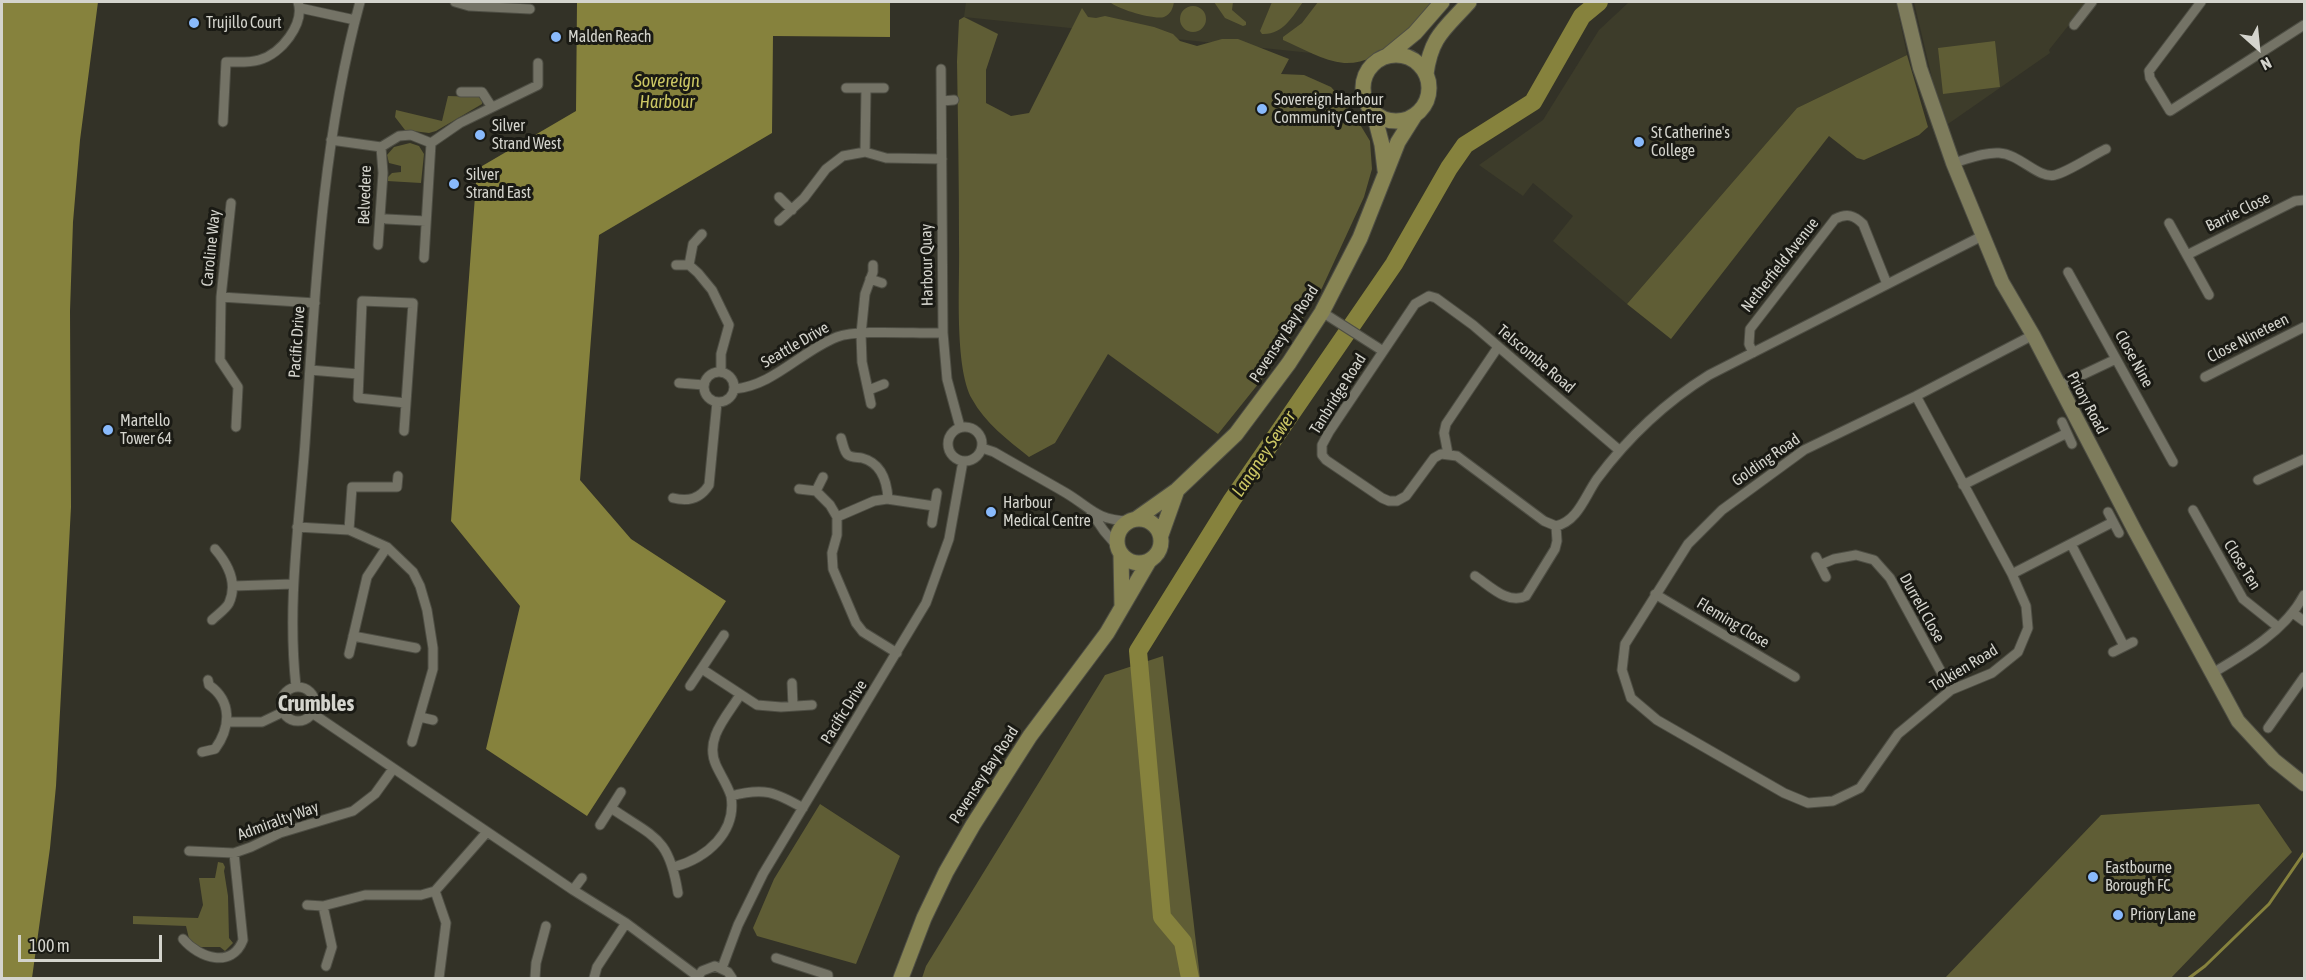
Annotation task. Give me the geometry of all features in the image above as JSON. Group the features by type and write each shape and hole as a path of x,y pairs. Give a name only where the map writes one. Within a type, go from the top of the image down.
{"main road":[{"path":"1442,2 1415,33 1371,67 1363,83 1365,100 1374,114 1394,121 1403,121 1415,115 1426,103 1428,93 1425,74 1430,51 1436,38 1469,2"},
{"path":"1387,56 1411,59 1420,66 1425,74"},
{"name":"Pevensey Bay Road","path":"1374,114 1382,145 1385,173"},
{"name":"Pevensey Bay Road","path":"1132,520 1177,490 1236,434 1289,363 1322,312 1360,238 1399,140 1415,115"},
{"name":"Pevensey Bay Road","path":"1161,535 1177,490"},
{"path":"1132,520 1148,520 1161,535 1160,550 1149,561 1134,563 1119,551 1118,532 1132,520"},
{"name":"Pevensey Bay Road","path":"1119,551 1122,605"},
{"name":"Pevensey Bay Road","path":"901,978 924,918 972,825 1030,736 1107,633 1149,561"}],"street":[{"name":"Pacific Drive","path":"296,687 291,638 293,584 315,303 331,140 360,2"},
{"path":"455,2 530,9"},
{"name":"Priory Road","path":"1904,2 1920,68 1953,164 2002,282 2238,721 2257,743 2304,784"},
{"path":"2074,25 2092,2"},
{"path":"2202,2 2149,71 2150,78 2170,111 2304,25"},
{"path":"223,122 226,62 260,60 273,53 294,30 299,5 355,20"},
{"path":"431,143 460,123 491,106 538,85 538,63"},
{"name":"Harbour Quay","path":"941,69 944,333 947,380 960,427"},
{"path":"846,88 884,88"},
{"path":"865,152 866,88"},
{"path":"461,92 482,92 491,106"},
{"path":"942,101 954,100"},
{"path":"331,140 381,147 399,136 411,135 431,143"},
{"path":"424,258 431,143"},
{"name":"Belvedere","path":"378,244 383,173 381,147"},
{"path":"1953,164 1981,155 2000,153 2020,158 2037,172 2054,176 2106,149"},
{"path":"779,221 804,198 831,164 843,156 865,152 886,158 942,159"},
{"path":"779,197 792,210"},
{"name":"Barrie Close","path":"2187,255 2295,201 2304,200"},
{"name":"Caroline Way","path":"231,203 221,297 220,360 238,387 236,428"},
{"name":"Netherfield Avenue","path":"1753,352 1749,344 1750,329 1835,219 1844,214 1857,217 1863,224 1887,284"},
{"path":"386,219 426,221"},
{"path":"2169,223 2209,295"},
{"path":"689,265 693,244 702,234"},
{"path":"1498,347 1446,424 1444,433 1448,454 1457,456 1544,521 1556,526 1563,525 1574,516 1595,482 1619,450 1647,421 1684,391 1753,352 1982,236"},
{"path":"676,265 689,265 698,273 712,290 729,325 721,354 721,372"},
{"path":"871,404 862,362 861,334 863,304 873,265"},
{"name":"Close Nine","path":"2068,272 2173,462"},
{"path":"870,279 882,283"},
{"name":"Tanbridge Road","path":"1430,296 1415,304 1383,351 1329,432 1322,445 1323,454 1331,464 1382,498 1397,501 1406,496 1434,458 1448,454"},
{"name":"Telscombe Road","path":"1430,296 1473,325 1619,450"},
{"name":"Caroline Way","path":"221,297 315,303"},
{"path":"404,431 406,403 413,303 362,301 358,398 406,403"},
{"name":"Tanbridge Road","path":"1322,312 1383,351"},
{"name":"Close Nineteen","path":"2205,376 2304,327"},
{"name":"Seattle Drive","path":"734,388 753,386 836,337 861,334 944,333"},
{"name":"Golding Road","path":"1622,670 1625,644 1655,594 1688,544 1722,510 1804,450 1916,396 2032,335"},
{"path":"2059,386 2116,359"},
{"path":"310,370 358,374"},
{"path":"721,372 731,378 734,388 729,398 717,402 707,396 704,386 709,376 721,372"},
{"path":"679,383 704,386"},
{"path":"869,390 884,384"},
{"name":"Tolkien Road","path":"1622,670 1631,698 1657,720 1784,793 1808,803 1833,801 1860,788 1898,734 1951,690 1992,673 2018,652 2028,628 2026,606 2012,574 1916,396"},
{"path":"673,498 682,500 696,498 705,492 709,485 717,402"},
{"path":"2062,422 2072,444"},
{"path":"966,426 977,431 983,442 975,458 963,461 950,453 948,442 951,433 960,427 966,426"},
{"path":"1963,485 2067,433"},
{"path":"841,438 846,453 850,457 864,459 879,469 887,486 888,499"},
{"path":"982,448 994,452 1072,496 1091,512 1119,551"},
{"path":"2258,480 2304,459"},
{"name":"Pacific Drive","path":"722,968 738,926 763,874 897,653 932,590 949,539 963,461"},
{"path":"349,530 352,488 397,487 398,476"},
{"path":"816,491 823,477"},
{"path":"799,489 816,491 830,505 837,517 833,566 850,611 863,632 897,653"},
{"path":"932,523 936,493"},
{"path":"837,517 874,501 888,499 934,506"},
{"name":"Close Ten","path":"2193,510 2243,599 2278,627"},
{"path":"1091,512 1113,521 1132,520"},
{"path":"2108,512 2119,533"},
{"path":"2012,574 2113,522"},
{"path":"1474,576 1510,599 1526,596 1557,542 1556,526"},
{"path":"297,527 349,530 387,547 413,573 420,586 431,629 433,669 412,742"},
{"path":"2071,543 2124,646"},
{"path":"349,654 367,577 387,547"},
{"path":"212,620 228,604 233,586 227,563 215,549"},
{"name":"Durrell Close","path":"1826,578 1818,561 1856,555 1874,560 1890,578 1951,690"},
{"path":"233,586 293,584"},
{"name":"Fleming Close","path":"1655,594 1795,677"},
{"path":"2211,674 2248,653 2293,613 2304,595"},
{"path":"2293,613 2304,621"},
{"path":"690,686 724,635"},
{"path":"353,636 416,648"},
{"path":"2113,652 2133,642"},
{"path":"702,669 757,705 781,707 812,705"},
{"path":"2268,728 2304,677"},
{"path":"202,752 214,748 227,722 226,705 217,691 209,685 208,680"},
{"path":"792,683 793,706"},
{"path":"296,687 303,688 312,695 315,707 308,717 297,721 283,712 281,703 284,694 296,687"},
{"path":"674,867 696,860 714,846 730,819 731,796 726,781 716,766 713,744 717,730 740,695"},
{"path":"227,722 262,722 283,712"},
{"path":"312,713 573,890 626,923 697,977 708,967 722,968 732,978"},
{"path":"420,717 433,720"},
{"name":"Admiralty Way","path":"189,851 234,853 280,833 353,811 375,794 393,769"},
{"path":"731,796 762,790 778,794 803,808"},
{"path":"600,825 621,792"},
{"path":"611,808 660,841 674,867 678,893"},
{"path":"307,905 323,906 365,896 421,895 435,891 487,832"},
{"path":"183,939 191,948 210,957 229,956 239,951 243,940 234,853"},
{"path":"573,890 582,878"},
{"path":"435,891 446,923 439,978"},
{"path":"323,906 332,946 326,966"},
{"path":"594,978 597,967 626,923"},
{"path":"535,978 536,963 546,926"},
{"path":"776,958 828,975 828,978"}],"shaded area":[{"path":"966,2 1403,2 1340,56 964,17"},
{"path":"1110,2 1174,2 1168,14 1159,18 1120,8"},
{"path":"1214,2 1233,2 1232,10 1246,22 1246,25 1243,26 1225,18"},
{"path":"1272,2 1303,2 1291,19 1276,32 1262,34 1260,31"},
{"path":"1318,2 1434,2 1417,23 1395,43 1371,58 1344,63 1320,57 1283,40 1283,37 1302,23"},
{"name":"St Catherine's College","path":"1629,2 1896,2 1907,55 1797,108 1627,304 1553,241 1573,216 1533,183 1523,196 1479,165 1543,120 1599,30"},
{"path":"1914,2 2087,2 2049,50 2050,53 1948,124 1933,82"},
{"path":"1193,6 1202,10 1206,19 1202,28 1193,32 1184,28 1180,19 1184,10"},
{"path":"1082,8 1088,17 1105,16 1154,27 1173,34 1180,41 1197,46 1222,39 1238,39 1289,59 1281,74 1304,75 1331,87 1350,108 1370,141 1372,169 1364,197 1322,288 1267,373 1218,434 1108,354 1055,443 1029,457 998,431 977,408 966,384 963,366 959,301 957,61 959,20 964,17 998,34 986,70 986,103 1011,116 1029,113"},
{"path":"1995,41 2000,87 1943,94 1938,48"},
{"path":"1907,55 1928,127 1919,135 1864,160 1857,158 1829,136 1671,339 1627,304 1797,108"},
{"path":"448,96 479,97 482,99 482,104 429,133 405,130 395,117 396,110 442,121"},
{"path":"410,143 419,146 424,154 421,183 387,181 392,173 401,172 401,166 389,163 387,155 394,147"},
{"path":"1163,656 1200,978 922,978 926,966 1105,675"},
{"path":"820,804 900,856 856,964 757,936 753,928 774,879"},
{"name":"Priory Lane","path":"2259,804 2292,852 2171,978 1945,978 2101,815"},
{"path":"218,862 223,863 225,867 229,938 233,943 225,951 220,947 191,947 186,926 133,924 133,916 198,918 203,905 199,878 215,878"}],"water":[{"path":"2,2 98,2 80,140 73,222 70,311 71,507 56,786 32,978 2,978"},
{"name":"Sovereign Harbour","path":"577,2 890,2 890,37 773,36 772,133 599,235 580,480 631,539 726,601 587,816 486,749 520,606 451,521 477,169 576,111"}],"waterway":[{"name":"Langney Sewer","path":"1190,978 1183,942 1162,917 1138,651 1232,500 1394,264 1449,168 1465,145 1533,102 1582,16 1599,2"},
{"path":"2189,978 2205,966 2269,904 2304,853"}],"place":[{"name":"Trujillo Court","path":"194,23"},
{"name":"Malden Reach","path":"556,37"},
{"name":"Sovereign Harbour Community Centre","path":"1262,109"},
{"name":"Silver Strand West","path":"480,135"},
{"name":"St Catherine's College","path":"1639,142"},
{"name":"Silver Strand East","path":"454,184"},
{"name":"Martello Tower 64","path":"108,430"},
{"name":"Harbour Medical Centre","path":"991,512"},
{"name":"Eastbourne Borough FC","path":"2093,877"},
{"name":"Priory Lane","path":"2118,915"}],"district":[{"name":"Crumbles","path":"316,704"}]}
